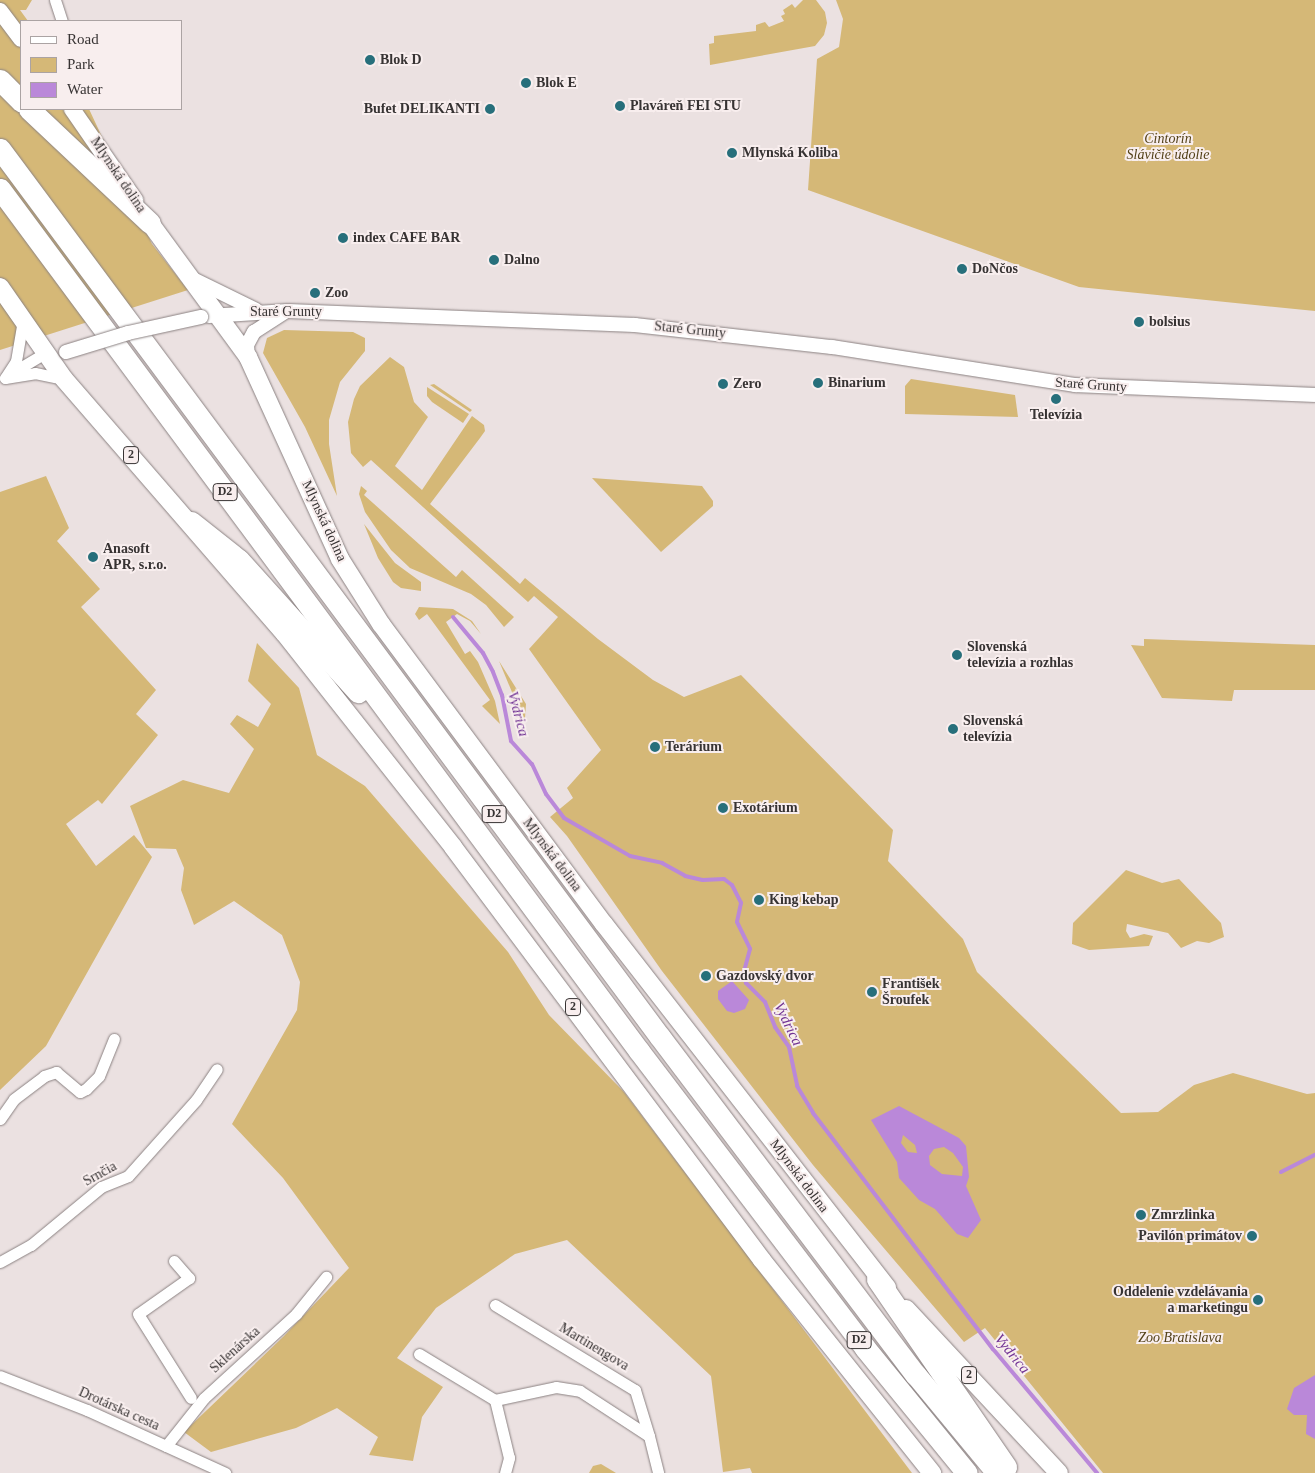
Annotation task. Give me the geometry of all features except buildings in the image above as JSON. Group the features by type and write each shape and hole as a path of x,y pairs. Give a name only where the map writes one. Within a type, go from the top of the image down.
{"highway":[{"path":"0,80 20,101"},
{"path":"29,110 150,223"},
{"name":"D2","path":"0,149 660,1037 916,1375 997,1473"},
{"name":"D2","path":"0,189 772,1227 932,1432 968,1473"},
{"path":"191,522 239,560 449,794"},
{"path":"877,1278 1010,1473"}],"main road":[{"path":"0,11 20,38"},
{"name":"Mlynská dolina","path":"73,110 150,223 219,314 248,357 340,559 381,624 604,924 877,1278 1027,1435 1059,1473"},
{"name":"2","path":"0,286 64,379 191,522 285,634 453,847 762,1260 932,1473"}],"street":[{"path":"54,0 62,20"},
{"path":"193,279 256,310"},
{"name":"Staré Grunty","path":"49,358 128,333 201,317 256,310 635,325 832,346 1075,385 1315,395"},
{"path":"248,357 247,345 254,332 288,311"},
{"path":"2,379 16,361 23,320"},
{"path":"2,379 49,358"},
{"path":"35,373 49,358"},
{"path":"2,379 35,373 64,379"},
{"path":"0,1120 14,1099 44,1076 56,1072 80,1092 86,1089 99,1076 114,1038"},
{"name":"Srnčia","path":"0,1262 31,1246 101,1187 128,1176 196,1100 217,1069"},
{"path":"174,1261 189,1278 138,1314 191,1398"},
{"name":"Sklenárska","path":"166,1446 204,1398 296,1314 326,1277"},
{"name":"Martinengova","path":"495,1305 635,1390 658,1473"},
{"path":"419,1354 494,1400 556,1387 580,1391 649,1436"},
{"name":"Drotárska cesta","path":"0,1376 87,1410 225,1473"},
{"path":"494,1400 509,1458 506,1473"}],"green space":[{"path":"0,0 32,0 26,10 20,10 27,20 20,20 20,110 89,110 152,244 188,290 0,350"},
{"path":"803,0 816,0 825,12 827,23 824,35 815,46 710,65 709,44 714,43 714,36 756,31 756,25 765,22 769,27 784,21 781,16 785,14 783,10 792,4 795,8"},
{"name":"Cintorín Slávičie údolie","path":"836,0 1315,0 1315,311 1079,287 808,190 817,59 839,47 843,19"},
{"path":"284,330 353,332 365,338 365,351 340,382 329,420 329,444 337,496 305,427 263,353 267,338"},
{"name":"Zoo Bratislava","path":"390,357 404,367 414,402 428,417 395,466 422,490 472,416 484,425 485,431 430,504 520,584 525,578 598,639 653,680 684,697 741,675 893,830 888,861 963,939 977,972 1121,1113 1158,1112 1194,1085 1233,1073 1307,1094 1315,1093 1315,1473 1103,1473 985,1328 964,1342 813,1165 662,971 567,836 550,817 573,798 567,788 601,750 529,649 558,617 534,596 528,602 371,460 363,467 351,453 348,422 354,399 360,386"},
{"path":"911,379 1015,395 1018,417 905,414 905,386"},
{"path":"434,384 472,410 470,412 430,385"},
{"path":"427,387 469,414 463,423 432,402 427,396"},
{"path":"46,476 69,528 57,541 100,589 81,607 156,690 136,714 158,735 102,804 98,800 66,824 96,866 134,835 152,857 46,1046 0,1090 0,492"},
{"path":"592,478 702,486 713,501 713,506 661,552"},
{"path":"361,486 367,491 364,495 456,577 462,570 514,617 504,627 486,605 471,594 410,568 391,550 365,512 359,494"},
{"path":"364,524 395,563 421,582 421,591 401,588 393,582 378,558"},
{"path":"419,607 453,609 472,621 481,634 470,621 457,614 446,622 465,654 470,651 478,662 495,701 500,724 482,706 490,700 427,614 419,620 415,614"},
{"path":"1144,639 1315,645 1315,690 1234,690 1232,701 1162,698 1131,645 1144,646"},
{"path":"257,643 299,688 317,755 365,786 508,952 549,1015 624,1092 912,1473 752,1473 750,1468 723,1472 711,1376 567,1240 515,1254 436,1308 397,1358 443,1387 422,1417 413,1461 369,1455 378,1437 337,1408 296,1428 211,1452 184,1432 284,1336 349,1268 283,1178 232,1124 297,1010 300,982 282,935 234,901 194,925 181,890 184,868 176,849 146,848 130,806 183,780 229,793 254,749 230,724 237,715 258,727 271,704 248,681"},
{"path":"499,661 526,704 525,718 519,723 514,697"},
{"path":"1126,870 1162,883 1179,879 1221,923 1224,937 1209,943 1197,941 1181,948 1168,933 1127,924 1126,931 1130,938 1144,934 1153,936 1149,946 1089,950 1072,944 1073,923"},
{"path":"601,1464 616,1473 589,1473 593,1466"}],"water":[{"path":"732,981 749,1000 745,1009 734,1013 727,1011 718,999 718,991"},
{"path":"899,1106 959,1138 966,1146 969,1177 966,1186 981,1220 968,1238 957,1234 935,1209 919,1200 899,1178 897,1162 871,1120","holes":["903,1135 915,1145 917,1153 908,1152 901,1143","944,1147 953,1153 963,1167 962,1176 942,1174 930,1165 929,1156 934,1149"]},
{"path":"1315,1375 1315,1439 1306,1434 1307,1415 1294,1415 1287,1409 1294,1388"}],"waterway":[{"name":"Vydrica","path":"453,617 483,653 493,672 502,695 511,741 532,764 546,794 564,818 630,856 662,863 685,876 703,880 724,879 732,885 741,903 737,922 750,949 744,972 746,983 765,1002 775,1027 789,1047 797,1086 813,1113 993,1349 1097,1473"},
{"path":"1281,1172 1315,1155"}],"place":[{"name":"Blok D","path":"370,60"},
{"name":"Blok E","path":"526,83"},
{"name":"Plaváreň FEI STU","path":"620,106"},
{"name":"Bufet DELIKANTI","path":"490,109"},
{"name":"Mlynská Koliba","path":"732,153"},
{"name":"index CAFE BAR","path":"343,238"},
{"name":"Dalno","path":"494,260"},
{"name":"DoNčos","path":"962,269"},
{"name":"Zoo","path":"315,293"},
{"name":"bolsius","path":"1139,322"},
{"name":"Binarium","path":"818,383"},
{"name":"Zero","path":"723,384"},
{"name":"Televízia","path":"1056,399"},
{"name":"Anasoft APR, s.r.o.","path":"93,557"},
{"name":"Slovenská televízia a rozhlas","path":"957,655"},
{"name":"Slovenská televízia","path":"953,729"},
{"name":"Terárium","path":"655,747"},
{"name":"Exotárium","path":"723,808"},
{"name":"King kebap","path":"759,900"},
{"name":"Gazdovský dvor","path":"706,976"},
{"name":"František Šroufek","path":"872,992"},
{"name":"Zmrzlinka","path":"1141,1215"},
{"name":"Pavilón primátov","path":"1252,1236"},
{"name":"Oddelenie vzdelávania a marketingu","path":"1258,1300"}]}
